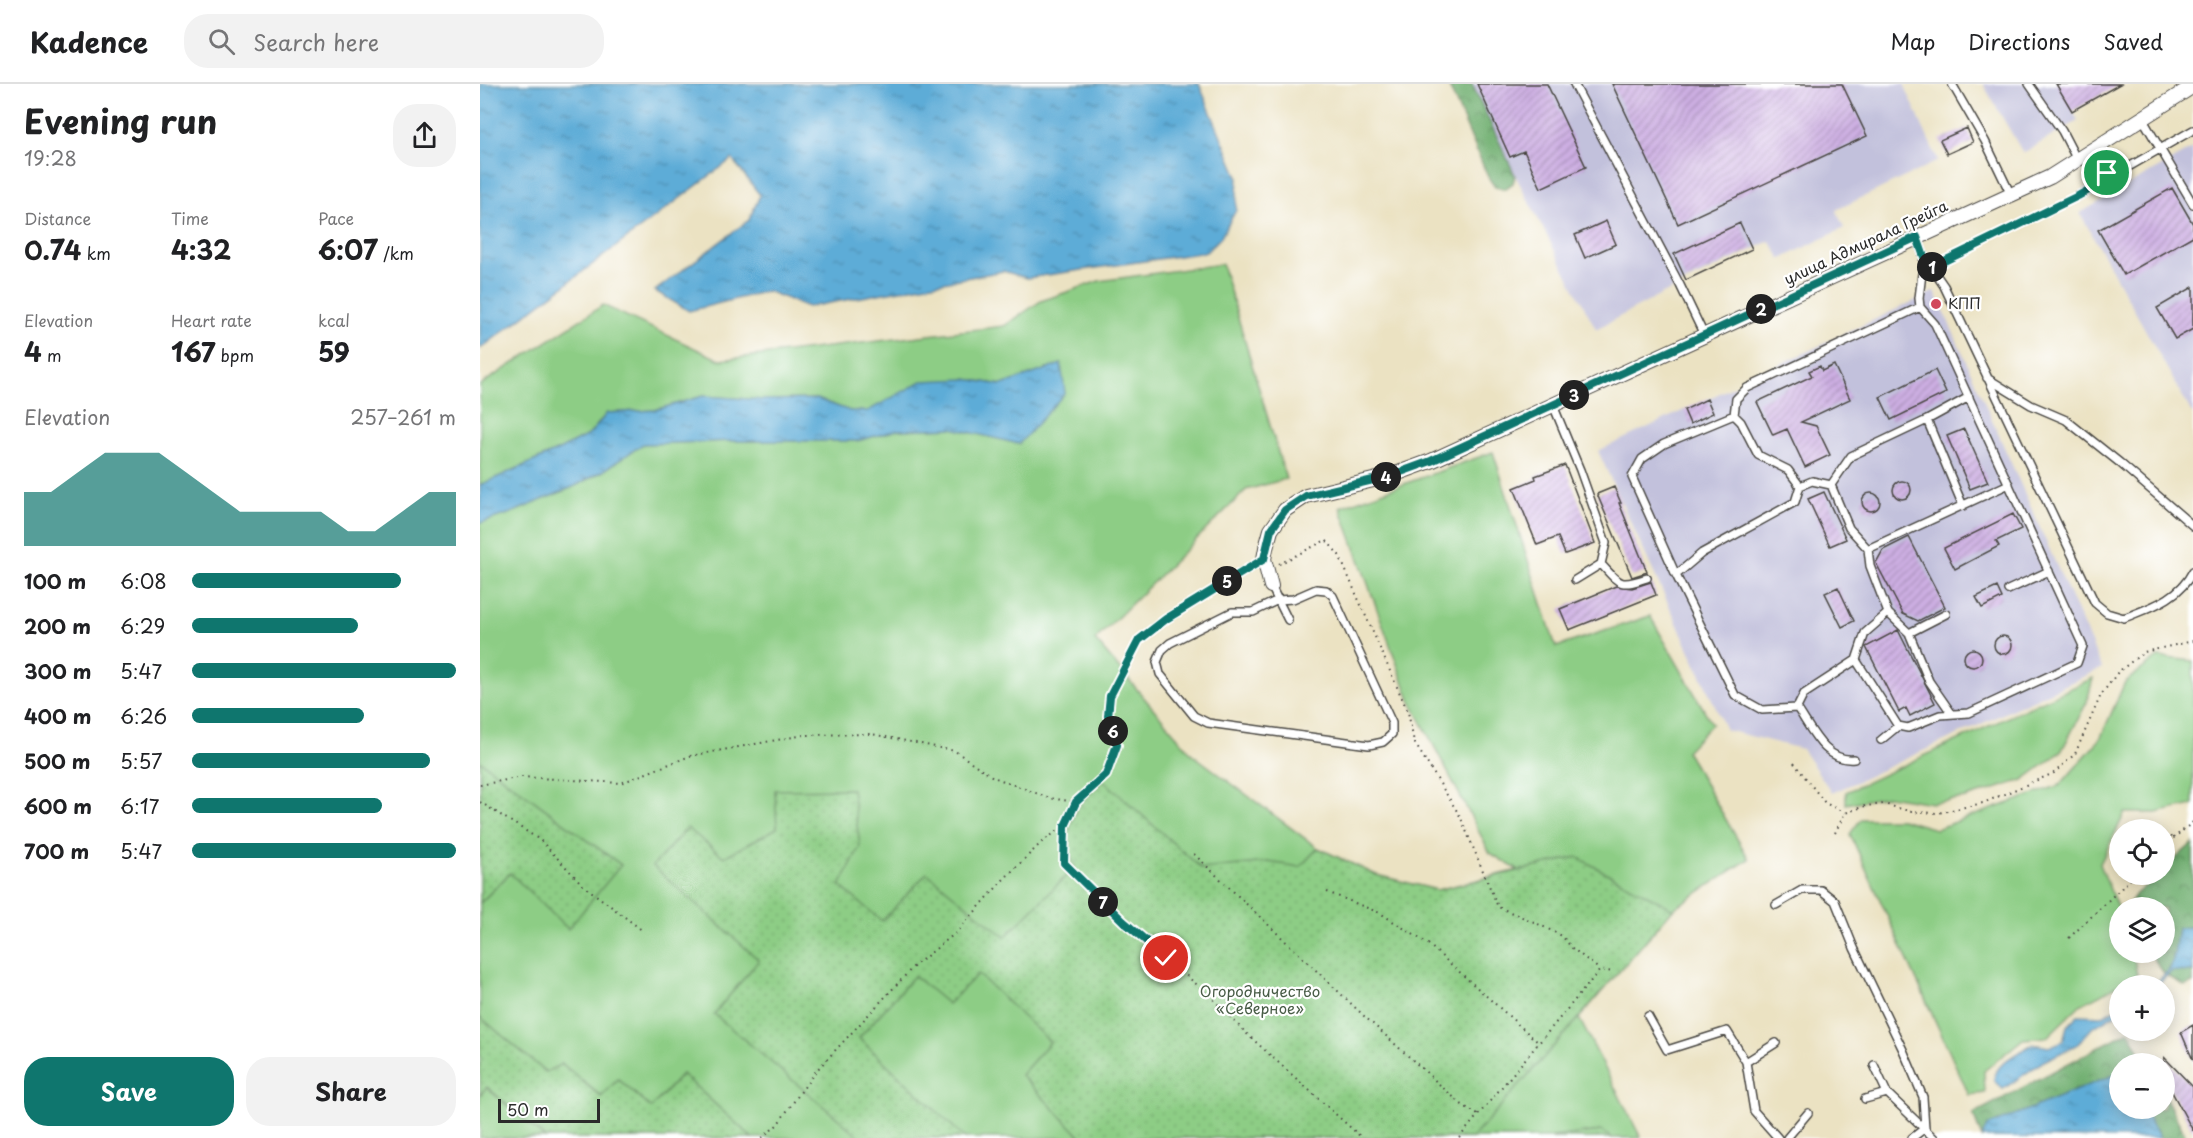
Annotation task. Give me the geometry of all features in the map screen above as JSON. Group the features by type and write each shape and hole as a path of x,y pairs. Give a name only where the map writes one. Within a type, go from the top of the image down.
{"street":[{"name":"улица Адмирала Грейга","path":"1271,586 1265,564 1271,530 1285,510 1306,496 1411,469 1492,434 2050,177 2193,86"}],"lane":[{"path":"1574,84 1704,335"},
{"path":"1952,84 1985,141 2011,195"},
{"path":"2029,84 2062,131 2077,160"},
{"path":"2142,118 2193,204"},
{"path":"2078,196 2193,130"},
{"path":"2094,149 2110,178"},
{"path":"1917,237 1924,257 1944,286 2095,603 2106,613 2124,618 2170,599 2188,581 2193,572"},
{"path":"1856,660 1898,726 1908,728 1940,716 1969,713 2077,663 2083,646 1935,324 1920,307 1924,257"},
{"path":"1800,486 1788,470 1758,455 1741,422 1734,414 1736,399 1747,388 1920,307"},
{"path":"1988,378 2031,405 2066,420 2120,462 2193,526"},
{"path":"1831,485 1851,456 1969,397"},
{"path":"1554,405 1606,543 1601,564 1575,580"},
{"path":"1734,414 1664,444 1642,459 1632,477 1676,575 1735,695 1762,710 1797,708"},
{"path":"1927,420 1963,506"},
{"path":"1676,575 1702,553 1795,502 1800,486 1812,480 1831,485"},
{"path":"1868,549 2009,484"},
{"path":"1831,485 1849,528 1868,549 1870,566 1888,613 1909,633 1929,681 1952,714"},
{"path":"1601,564 1615,580 1627,584 1647,578"},
{"path":"2008,590 2049,571"},
{"path":"1271,586 1288,620"},
{"path":"1316,589 1326,590 1333,596 1392,723 1392,734 1383,742 1369,745 1208,723 1194,716 1160,674 1157,662 1162,650 1170,643 1232,612 1253,612 1278,600 1293,599 1316,589"},
{"path":"1797,708 1804,693 1856,660 1865,633 1888,613"},
{"path":"1909,633 1946,614"},
{"path":"1797,708 1827,751 1844,760 1854,759"},
{"path":"1881,740 1898,726"},
{"path":"1776,905 1802,890 1821,890 1835,901 1854,948 1923,1097 1925,1128"},
{"path":"1648,1016 1667,1050 1727,1031 1746,1062 1754,1111 1778,1138"},
{"path":"1746,1062 1776,1043"},
{"path":"1874,1065 1887,1093 1934,1138"},
{"path":"1865,1099 1887,1093"},
{"path":"1786,1138 1808,1113"},
{"path":"1912,1138 1925,1128"}],"path":[{"path":"1932,267 2078,196"},
{"path":"1362,1138 1248,1035 1210,996 1123,921 1064,863 1065,826 1076,802 1106,775 1117,745 1108,716 1110,696 1139,640 1166,619 1265,564 1326,540 1339,555 1408,712 1414,742 1460,816 1498,907 1562,936 1572,948 1600,970 1613,972"},
{"path":"1835,833 1845,813 1865,806 1884,804 1912,812 1938,813 1983,803 2054,773 2075,754 2101,695 2118,672 2144,652 2193,641"},
{"path":"480,785 522,777 621,783 690,756 804,735 872,734 954,751 993,777 1049,798 1076,802"},
{"path":"1794,763 1825,803 1845,813"},
{"path":"480,802 540,840 583,885 643,931"},
{"path":"2175,836 2193,822"},
{"path":"762,1138 777,1125 815,1072 914,966 957,932 1003,880 1043,841 1065,826"},
{"path":"1194,854 1363,1015 1461,1104 1478,1116"},
{"path":"2069,938 2124,885"},
{"path":"1327,892 1380,913 1428,944 1539,1043"},
{"path":"1459,1138 1600,970"}],"shaded area":[{"path":"1472,84 1904,84 1938,161 1836,210 1844,228 1781,259 1770,241 1596,329 1515,175"},
{"path":"1983,84 2120,84 2073,111 2078,121 2023,153"},
{"path":"2193,148 2193,415 2080,213"},
{"path":"1935,291 2102,668 1832,793 1802,749 1726,730 1598,451"}],"green space":[{"path":"1448,84 1472,84 1515,175 1513,183 1505,189 1495,187 1488,177"},
{"path":"1222,264 1286,479 1246,490 1095,640 1192,754 1318,848 1376,875 1437,890 1518,870 1490,853 1410,700 1340,507 1493,452 1556,647 1650,616 1712,724 1686,751 1749,859 1673,909 1579,1018 1641,1138 1611,1138 1602,1131 1551,1138 752,1138 682,1074 651,1108 618,1079 602,1097 562,1064 546,1073 480,1017 480,903 510,873 620,865 480,761 480,523 511,513 575,486 603,471 643,444 857,441 897,430 953,428 1019,444 1061,364 1002,385 966,379 886,402 869,411 850,411 817,399 763,400 703,396 655,410 607,413 590,434 480,485 480,385 603,305 720,360 1004,326 1041,301 1099,281"},
{"path":"2158,657 2193,661 2193,805 2156,813 2125,813 2122,819 2109,819 2109,846 2100,864 2113,897 2109,897 2109,963 2135,963 2137,975 2109,975 2109,990 2080,1005 2047,1037 2023,1039 1984,1071 1985,1093 1969,1095 1850,834 1861,819 1901,819 1936,829 2060,785 2100,739 2125,682"},
{"path":"2093,678 2087,702 2061,752 2023,780 1966,798 1932,803 1888,796 1846,804 1846,792"},
{"path":"480,761 621,865 568,929 510,873 480,903"},
{"name":"Огородничество «Северное»","path":"1103,780 1202,869 1268,862 1300,867 1318,848 1376,875 1437,890 1577,857 1673,909 1472,1138 1082,1138 1021,1075 1050,1042 978,974 948,1004 914,976 859,1038 965,1138 861,1138 714,1014 759,960 653,866 687,828 724,857 777,828 775,790 852,789 860,846 840,886 882,921 927,873 1005,937 1075,867 1065,842 1076,809"},
{"path":"2193,843 2193,927 2178,928 2175,951 2175,897 2134,897 2146,885 2175,885 2175,859"},
{"path":"2157,963 2172,963 2165,975"},
{"path":"2172,971 2193,972 2193,983 2185,986 2175,980 2175,975 2168,975"},
{"path":"480,1017 546,1072 562,1064 601,1097 618,1079 651,1108 682,1074 752,1138 545,1138 487,1087 480,1095"},
{"path":"2110,1041 2134,1041 2141,1053 2109,1053 2109,1077 1987,1126 1982,1138 1973,1114"},
{"path":"486,1087 545,1138 480,1138 480,1095"},
{"path":"2175,1116 2187,1138 2160,1138 2149,1119 2175,1119"},
{"path":"1602,1131 1611,1138 1551,1138 1552,1137"}],"water":[{"path":"480,84 1199,84 1238,177 1236,210 1221,237 1206,252 1027,278 1003,271 808,307 767,291 689,311 655,291 749,220 760,195 732,159 480,349"},
{"path":"1061,364 1065,393 1019,444 952,428 897,430 857,441 643,444 603,471 575,486 511,513 480,523 480,485 590,434 607,413 655,410 703,396 763,400 817,399 850,411 868,411 922,381 966,379 1002,385"},
{"path":"2193,927 2193,972 2172,971 2164,975 2170,969 2172,963 2175,963 2178,928"},
{"path":"2109,1013 2109,1018 2092,1028 2077,1045 2044,1061 2003,1089 1994,1081 2003,1063 2033,1044 2049,1047 2063,1041 2067,1026 2078,1015 2103,1016"},
{"path":"2109,1077 2109,1119 2149,1119 2160,1138 1982,1137 1987,1126"}],"building":[{"path":"1477,84 1547,84 1586,167 1541,188 1524,151 1510,157"},
{"path":"1612,84 1842,84 1867,136 1678,224"},
{"path":"2056,84 2120,84 2072,111"},
{"path":"1967,128 1973,142 1947,154 1940,140"},
{"path":"2172,188 2193,224 2193,236 2124,275 2098,230"},
{"path":"1606,221 1616,244 1585,258 1575,235"},
{"path":"1740,223 1752,249 1686,280 1674,254"},
{"path":"2193,287 2193,329 2175,339 2157,308"},
{"path":"1834,365 1850,399 1801,422 1816,426 1830,455 1805,467 1787,429 1773,435 1757,402 1812,376 1809,371 1820,366 1822,371"},
{"path":"1935,370 1946,393 1891,420 1880,397"},
{"path":"1707,399 1713,413 1690,424 1684,410"},
{"path":"1964,429 1988,482 1970,489 1947,436"},
{"path":"1565,465 1595,543 1565,554 1558,537 1537,545 1514,488 1536,479 1535,476"},
{"path":"1902,481 1908,484 1911,490 1908,496 1902,499 1896,496 1893,490 1896,484"},
{"path":"1614,487 1647,572 1632,577 1597,494"},
{"path":"1824,492 1846,539 1830,546 1808,499"},
{"path":"1871,493 1877,496 1880,502 1877,508 1871,511 1865,508 1862,502 1865,496"},
{"path":"2013,514 2021,529 1996,541 1999,546 1955,569 1944,548"},
{"path":"1909,537 1945,607 1918,621 1903,614 1876,563 1883,550"},
{"path":"1651,582 1656,595 1569,630 1560,609 1616,586 1632,588"},
{"path":"1838,587 1854,621 1842,627 1825,593"},
{"path":"1997,587 2002,598 1982,608 1976,597"},
{"path":"1898,630 1935,703 1910,716 1906,708 1899,712 1866,647"},
{"path":"2003,636 2009,639 2012,645 2009,651 2003,654 1997,651 1994,645 1997,639"},
{"path":"1973,649 1979,652 1982,658 1979,664 1973,667 1967,664 1964,658 1967,652"},
{"path":"2193,1025 2193,1060 2181,1032"},
{"path":"2175,1068 2193,1087 2193,1131 2175,1097"}],"place":[{"name":"КПП","path":"1936,304"}],"route":[{"path":"1166,958 1123,921 1064,863 1065,826 1076,802 1106,775 1117,745 1108,716 1110,696 1139,640 1166,619 1264,559 1271,530 1285,510 1306,496 1390,476 1431,461 1917,237 1924,257 1932,267 2078,196 2110,178 2107,173"}]}
